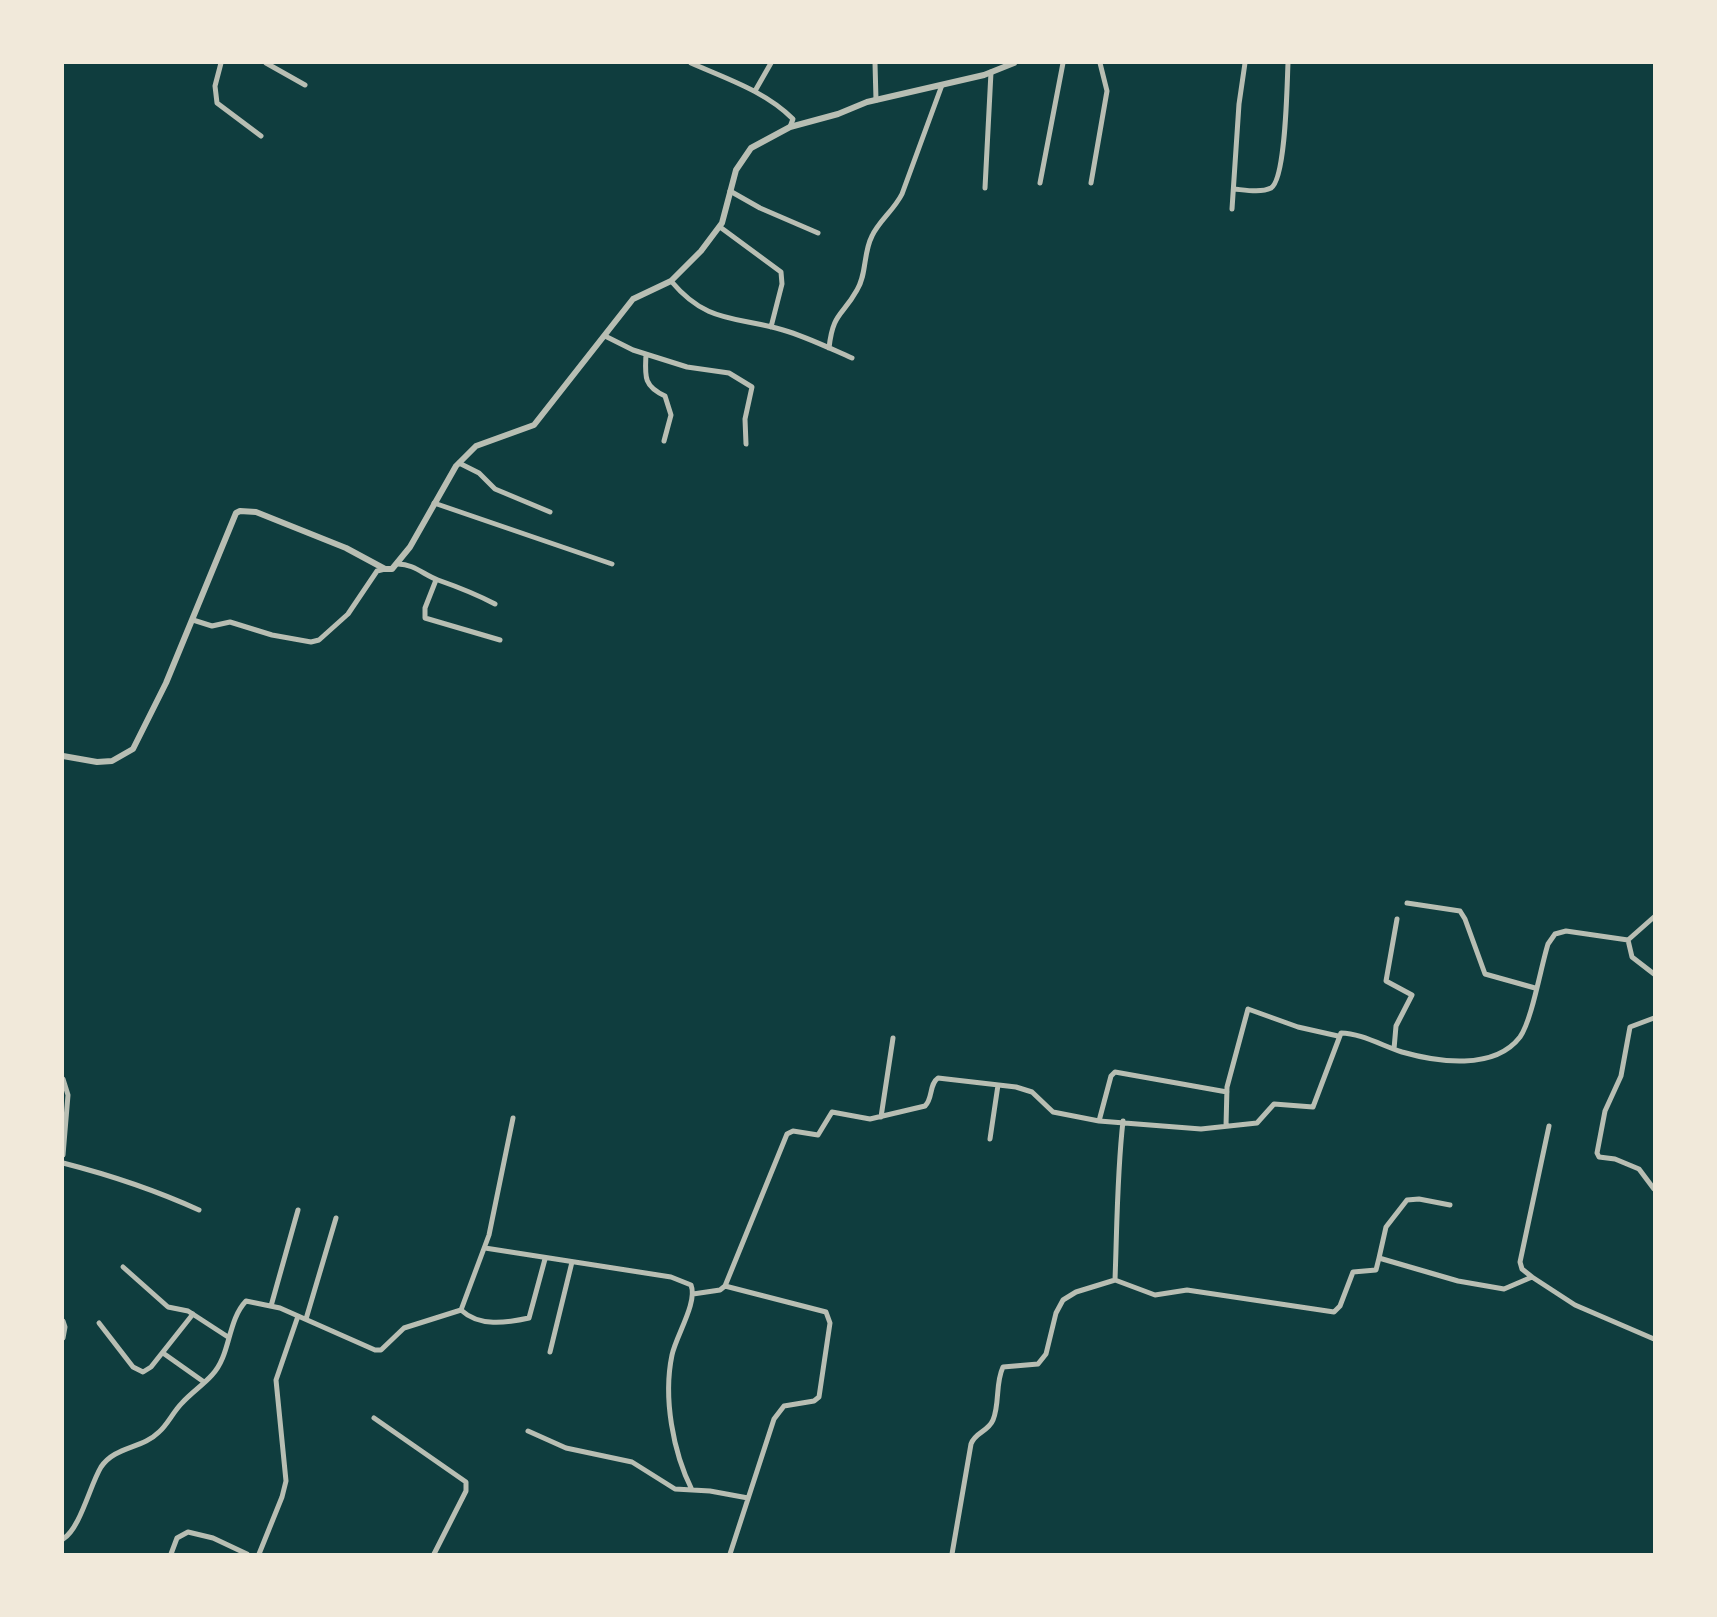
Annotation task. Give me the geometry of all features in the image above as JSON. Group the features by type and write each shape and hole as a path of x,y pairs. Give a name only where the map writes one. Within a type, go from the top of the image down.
{"street":[{"path":"221,63 215,86 217,103 261,136"},
{"path":"266,63 305,86"},
{"path":"691,63 755,91 779,105 793,119 790,127"},
{"path":"755,91 771,63"},
{"path":"874,63 876,100"},
{"path":"193,620 212,626 230,621 272,635 311,642 319,640 348,614 377,571 392,569 398,564 459,464 476,446 534,425 633,299 671,281 702,251 720,227 736,170 751,148 790,127 876,100 992,72 1014,63"},
{"path":"1040,183 1063,63"},
{"path":"1091,183 1107,91 1100,63"},
{"path":"1232,208 1245,63"},
{"path":"1234,189 1268,189 1276,183 1281,163 1288,63"},
{"path":"985,188 992,72"},
{"path":"829,348 835,318 860,284 866,250 872,234 892,211 902,194 942,85"},
{"path":"730,191 760,208 818,233"},
{"path":"720,227 781,272 782,284 771,327"},
{"path":"671,281 684,296 708,312 750,324 771,327 852,358"},
{"path":"605,336 646,354 687,367 729,374 752,387 745,419 746,444"},
{"path":"646,354 648,382 651,390 665,396 670,410 664,441"},
{"path":"459,464 479,474 495,489 550,512"},
{"path":"434,503 612,564"},
{"path":"63,756 97,762 112,761 133,749 142,736 193,620 233,519 240,511 256,512 346,548 385,569"},
{"path":"398,564 408,564 436,580 461,587 495,604"},
{"path":"436,580 425,608 425,618 500,640"},
{"path":"1407,903 1460,911 1485,974 1535,988"},
{"path":"1628,940 1654,916"},
{"path":"1394,1049 1396,1026 1412,995 1386,981 1397,919"},
{"path":"693,1294 720,1290 725,1286 787,1134 793,1131 818,1134 832,1112 870,1119 927,1105 934,1082 938,1078 998,1085 1032,1092 1053,1112 1099,1120 1188,1129 1257,1123 1274,1104 1313,1107 1341,1033 1428,1059 1452,1061 1496,1055 1520,1037 1548,944 1555,934 1566,932 1628,940"},
{"path":"1628,940 1632,957 1654,974"},
{"path":"1226,1126 1227,1092 1248,1009 1298,1027 1338,1036"},
{"path":"1654,1018 1630,1027 1621,1076 1602,1123 1597,1153 1599,1157 1615,1159 1640,1169 1654,1189"},
{"path":"881,1117 893,1038"},
{"path":"1099,1120 1110,1079 1115,1072 1227,1092"},
{"path":"63,1079 68,1095 63,1155"},
{"path":"990,1139 998,1085"},
{"path":"461,1310 485,1248 513,1118"},
{"path":"1114,1280 1118,1237 1118,1174 1123,1121"},
{"path":"1549,1126 1520,1262 1522,1269 1575,1305 1654,1339"},
{"path":"63,1163 111,1175 162,1193 199,1210"},
{"path":"952,1554 970,1444 972,1438 985,1431 993,1420 1003,1367 1038,1364 1046,1354 1056,1313 1063,1300 1114,1280 1155,1295 1187,1290 1334,1312 1340,1306 1353,1272 1376,1270 1386,1227 1407,1200 1419,1199 1450,1205"},
{"path":"272,1306 298,1210"},
{"path":"306,1319 336,1218"},
{"path":"485,1248 671,1277 688,1282 693,1294 674,1347 671,1372 672,1439 690,1485"},
{"path":"1380,1258 1458,1281 1504,1289 1532,1277"},
{"path":"461,1310 477,1321 510,1322 529,1318 545,1259"},
{"path":"550,1352 572,1262"},
{"path":"123,1267 168,1307 193,1314 228,1337"},
{"path":"725,1286 826,1312 830,1323 819,1397 813,1401 793,1402 778,1411 730,1554"},
{"path":"63,1539 73,1529 90,1490 110,1456 149,1440 159,1432 181,1404 220,1365 228,1337 246,1301 272,1306 306,1319 344,1339 375,1350 381,1350 404,1328 461,1310"},
{"path":"99,1323 139,1371 147,1371 193,1314"},
{"path":"259,1554 286,1481 276,1380 298,1316"},
{"path":"63,1321 65,1327 63,1338"},
{"path":"163,1353 204,1383"},
{"path":"374,1418 466,1482 466,1491 434,1554"},
{"path":"528,1431 566,1448 632,1462 665,1485 690,1485 748,1498"},
{"path":"171,1554 177,1538 188,1532 213,1538 247,1554"}]}
